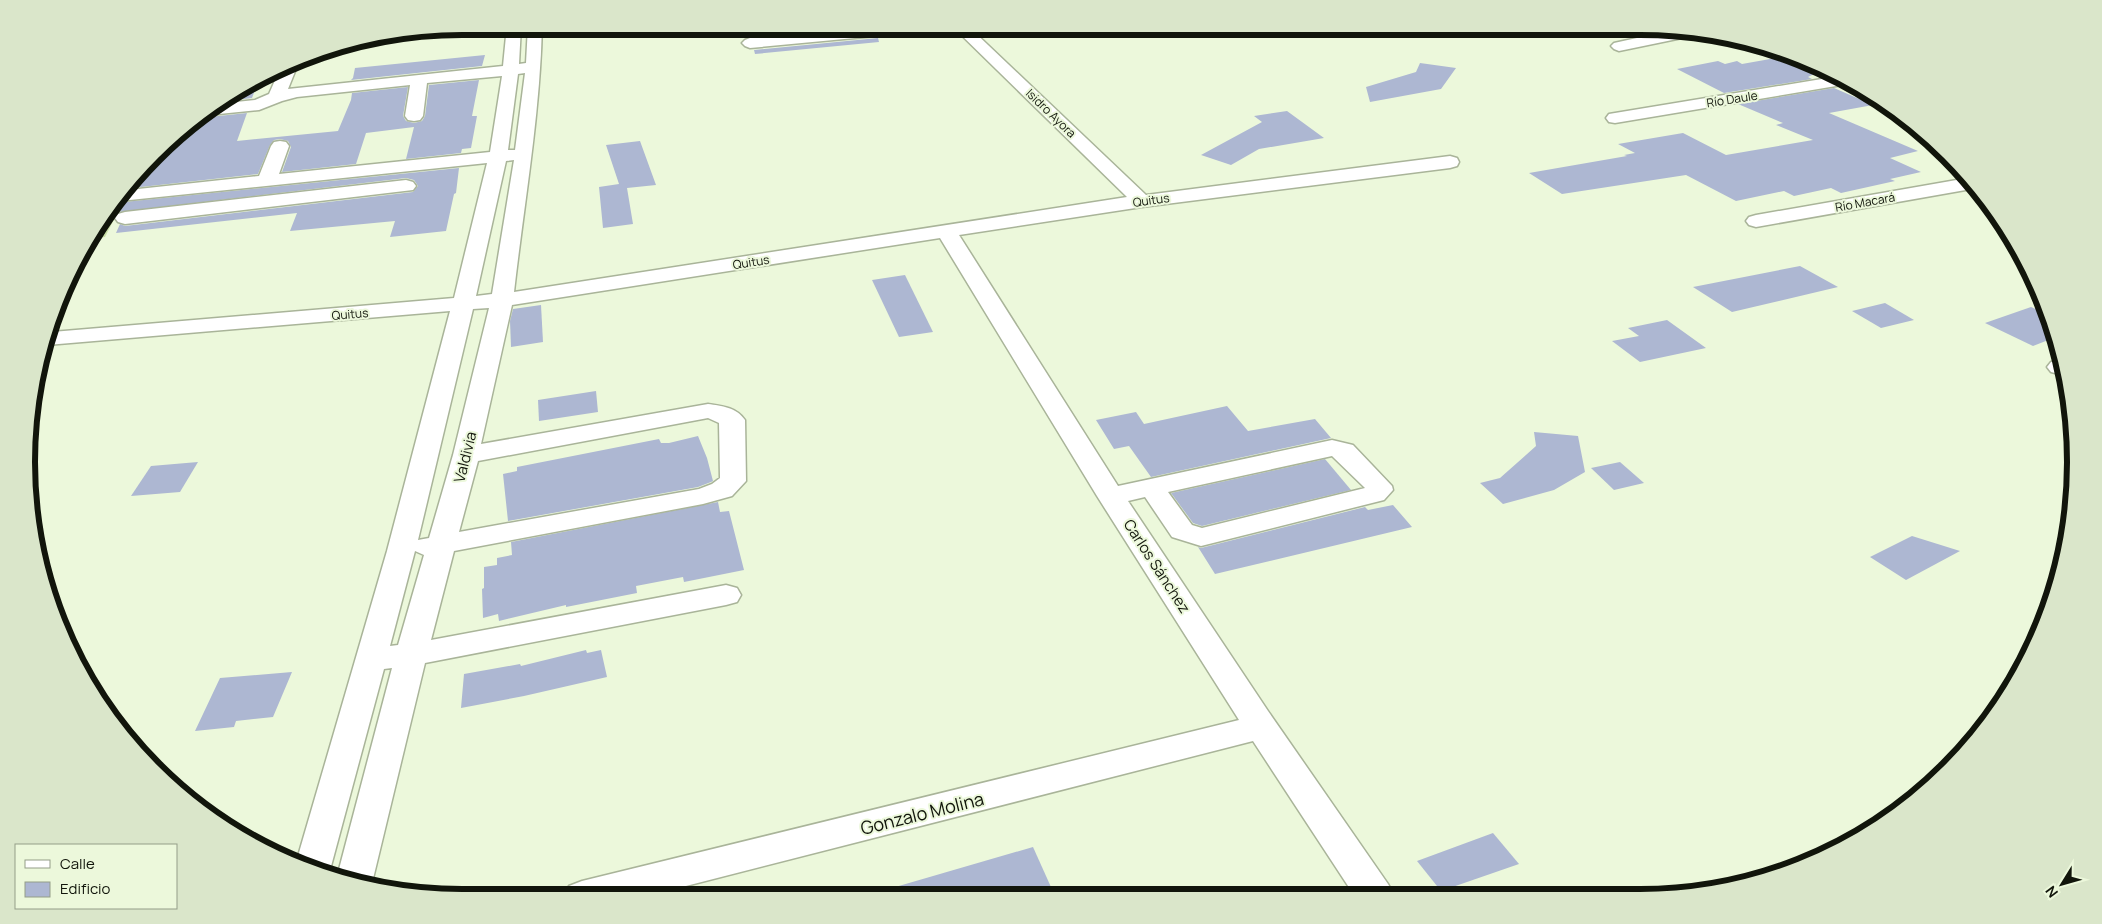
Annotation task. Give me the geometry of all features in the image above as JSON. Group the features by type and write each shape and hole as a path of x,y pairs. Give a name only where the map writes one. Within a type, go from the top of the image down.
{"street":[{"name":"Valdivia","path":"356,875 411,655 466,455 502,300 524,154 522,69 516,35"},
{"name":"Valdivia","path":"314,862 401,551 479,240 498,156 532,35"},
{"path":"750,43 839,35"},
{"name":"Isidro Ayora","path":"968,35 1142,201"},
{"path":"1619,46 1668,36"},
{"path":"223,109 259,105 276,97 304,91 522,69"},
{"path":"276,97 286,73"},
{"path":"414,116 419,80"},
{"name":"Río Daule","path":"1615,118 1835,82"},
{"path":"267,181 280,146"},
{"path":"128,196 524,154"},
{"name":"Quitus","path":"54,339 502,300 947,233 1142,201 1450,162"},
{"path":"296,198 302,177"},
{"name":"Río Macará","path":"1756,221 1965,184"},
{"path":"125,218 406,186"},
{"name":"Carlos Sánchez","path":"947,233 1111,496 1261,727 1371,889"},
{"path":"479,240 510,238"},
{"path":"401,551 703,496 722,490 733,481 732,420 721,413 708,411 466,455"},
{"path":"1111,496 1332,448 1344,451 1379,486 1380,490 1374,494 1201,537 1182,531 1152,488"},
{"path":"371,659 411,655 726,595"},
{"name":"Gonzalo Molina","path":"614,889 1261,727"}],"green space":[{"path":"119,208 105,237 99,238 107,225"}],"building":[{"path":"878,38 879,42 755,54 754,50"},
{"path":"485,55 482,66 351,80 355,68"},
{"path":"1777,58 1815,73 1808,77 1812,79 1724,93 1677,69 1718,61 1725,64 1737,61 1742,64"},
{"path":"1420,63 1456,68 1441,89 1370,102 1366,87 1416,72"},
{"path":"479,80 472,116 477,116 471,148 462,149 461,153 406,159 414,127 366,133 356,164 282,172 291,147 288,141 280,139 274,140 270,145 258,174 135,188 180,141 211,117 247,113 237,141 338,131 352,93 408,87 403,116 406,121 414,123 422,121 425,116 429,85"},
{"path":"256,88 252,98 236,100"},
{"path":"1834,88 1873,105 1829,113 1918,151 1890,158 1921,172 1890,179 1895,181 1841,193 1831,188 1794,196 1784,191 1736,201 1686,175 1562,194 1529,173 1627,156 1624,155 1635,153 1618,144 1683,133 1726,155 1813,140 1776,125 1783,123 1738,104"},
{"path":"1287,111 1324,138 1259,149 1231,165 1201,155 1262,122 1254,116"},
{"path":"640,141 656,185 627,188 633,224 603,228 599,187 619,184 606,145"},
{"path":"459,168 456,193 454,194 446,231 390,237 395,221 290,231 297,213 116,233 120,224 125,226 413,192 418,186 414,180 406,178 120,212 124,202"},
{"path":"1800,266 1838,287 1732,312 1693,287"},
{"path":"905,275 933,332 899,337 872,280"},
{"path":"1885,303 1914,320 1881,328 1852,311"},
{"path":"541,305 543,342 511,347 510,321 513,309"},
{"path":"2031,307 2038,310 2049,340 2033,346 1985,323"},
{"path":"1667,320 1706,348 1640,362 1612,341 1639,336 1628,328"},
{"path":"596,391 598,412 539,421 538,400"},
{"path":"1227,406 1248,431 1315,419 1331,438 1151,477 1129,446 1114,449 1096,420 1136,412 1144,424"},
{"path":"1534,432 1578,436 1585,472 1554,490 1503,504 1480,483 1500,478 1536,446"},
{"path":"698,436 707,458 713,481 711,482 698,487 508,521 503,474 517,471 517,467 659,439 661,443 669,443"},
{"path":"1325,459 1351,490 1202,526 1193,523 1171,493"},
{"path":"198,462 180,492 131,496 151,466"},
{"path":"1620,462 1644,483 1614,490 1591,468"},
{"path":"718,502 720,512 729,511 744,570 684,582 683,577 636,586 637,593 566,607 566,605 499,621 498,614 483,618 482,589 484,588 484,567 497,565 497,558 512,555 511,542"},
{"path":"1393,505 1412,527 1215,574 1198,547 1201,548 1365,507 1368,510"},
{"path":"1912,536 1960,551 1906,580 1870,557"},
{"path":"586,650 587,653 601,650 607,677 461,708 464,674 520,664 521,666"},
{"path":"292,672 273,717 236,721 234,727 195,731 220,678"},
{"path":"1493,833 1519,864 1447,889 1439,889 1417,861"},
{"path":"1033,847 1052,889 888,889"}]}
